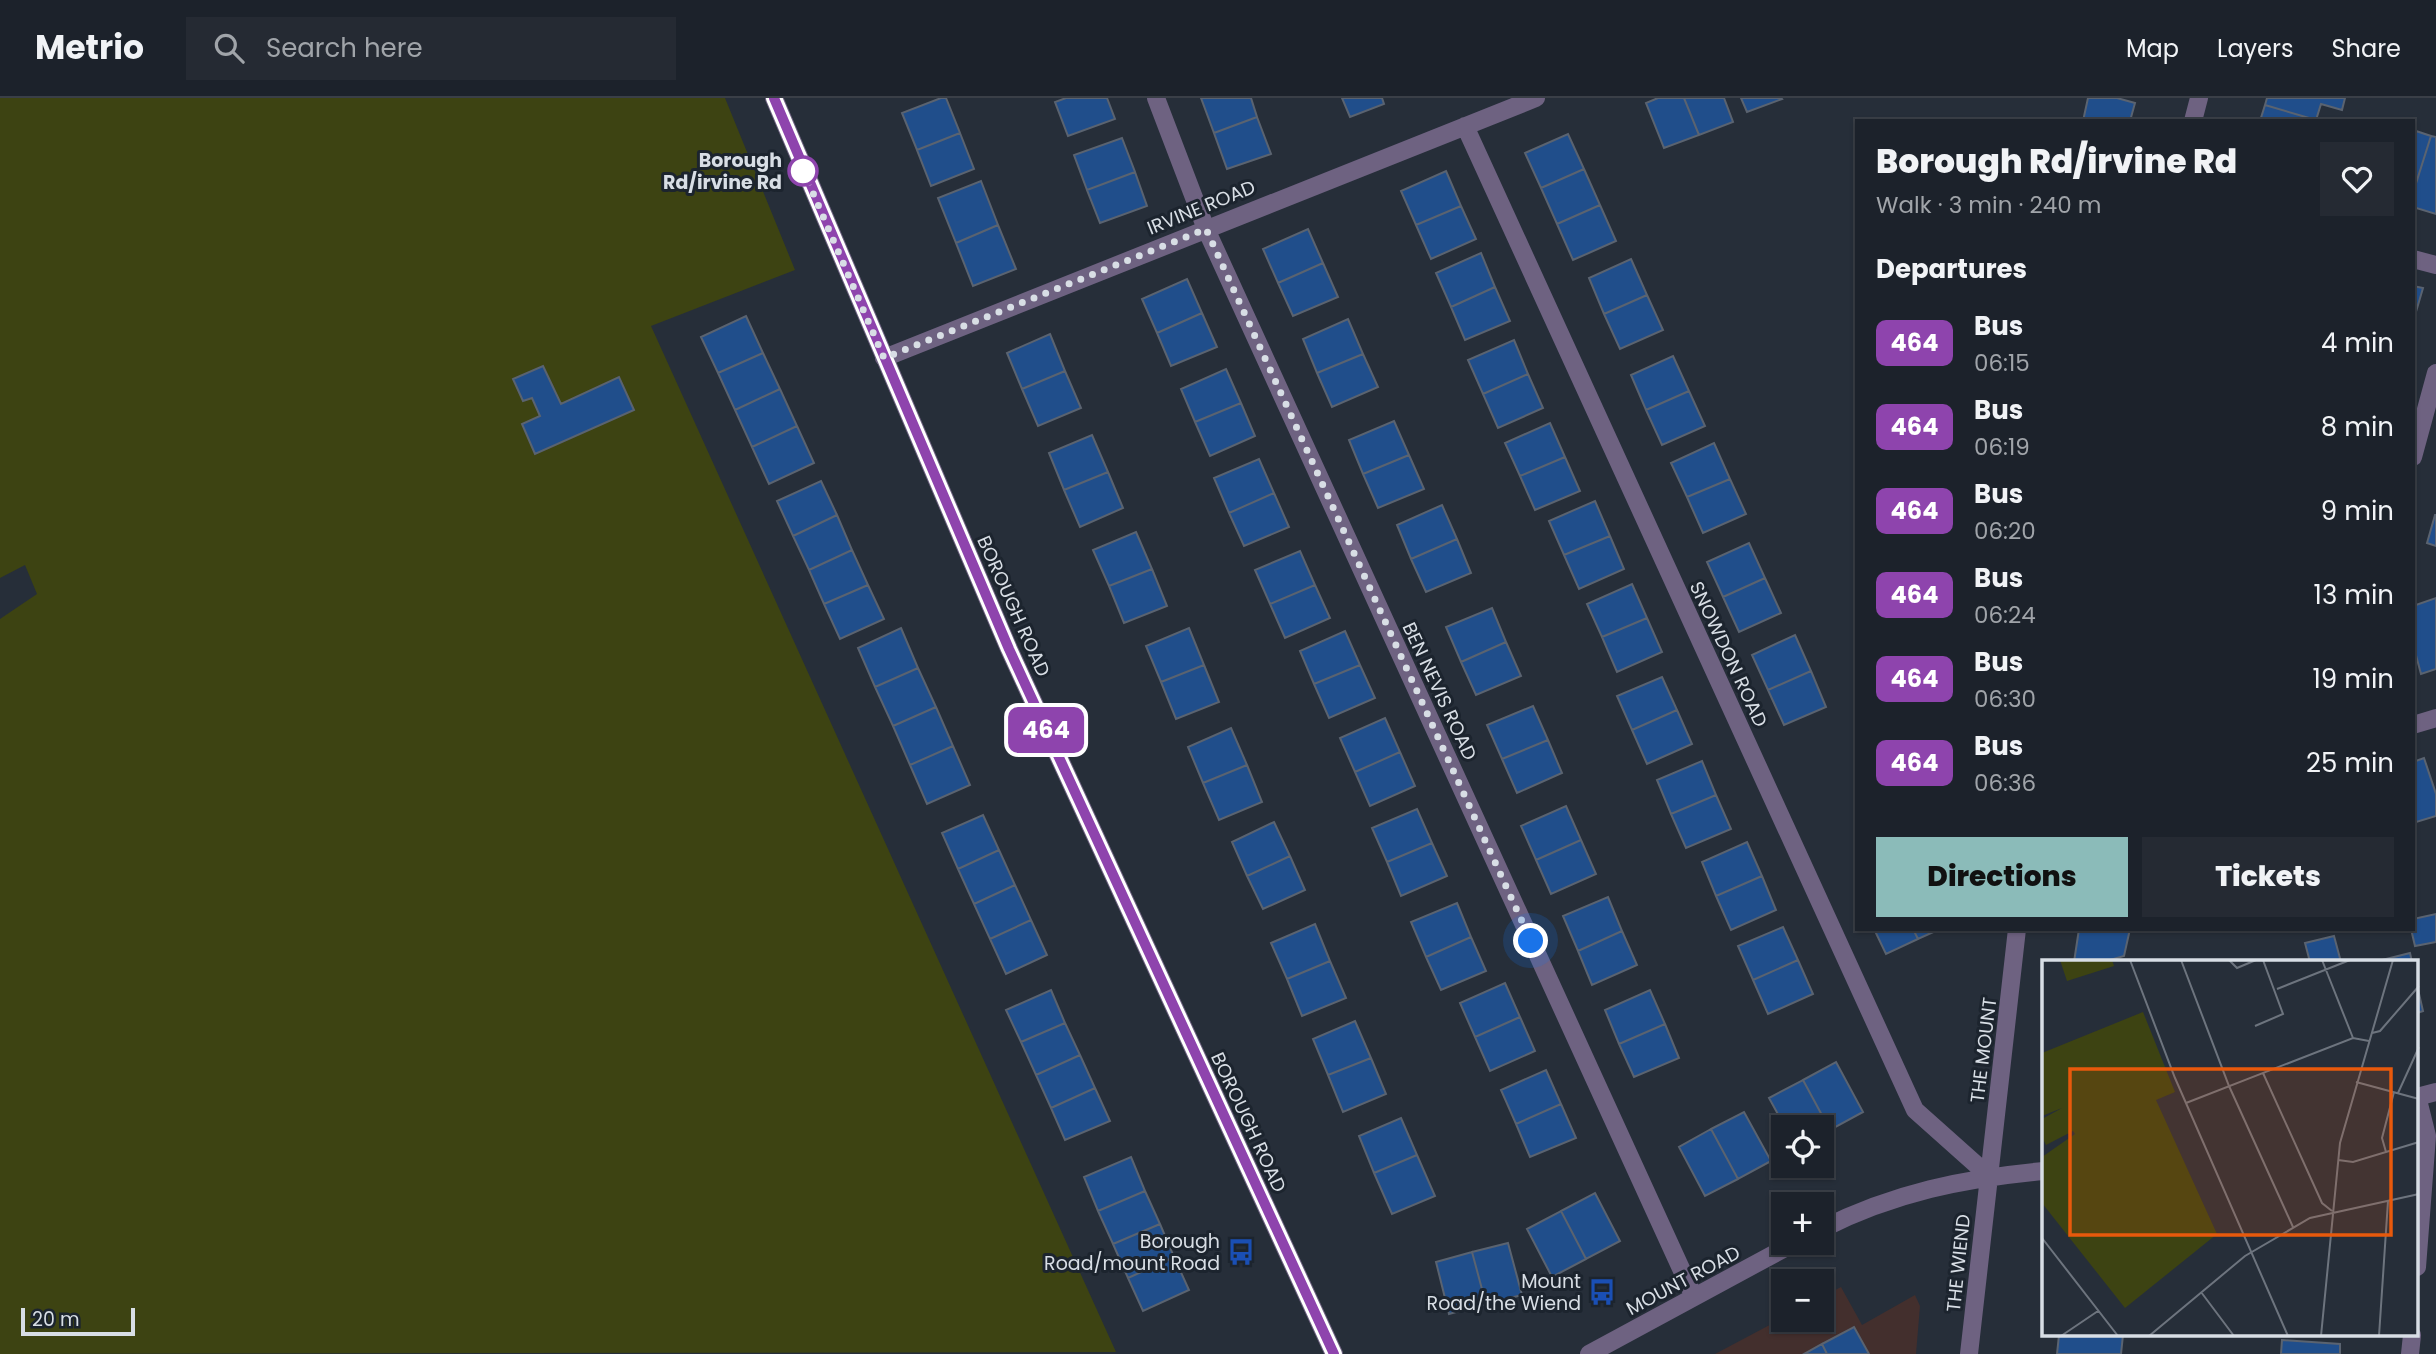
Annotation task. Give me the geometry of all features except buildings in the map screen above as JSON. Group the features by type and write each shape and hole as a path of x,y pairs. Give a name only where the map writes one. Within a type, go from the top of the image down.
{"street":[{"name":"BOROUGH ROAD","path":"774,98 1015,662 1334,1354"},
{"name":"BEN NEVIS ROAD","path":"1156,98 1206,229 1694,1297"},
{"name":"IRVINE ROAD","path":"884,358 1536,98"},
{"path":"2194,119 2199,98"},
{"name":"SNOWDON ROAD","path":"1465,125 1921,1117 1989,1176"},
{"path":"2415,260 2436,265"},
{"path":"2415,450 2436,373"},
{"path":"2415,724 2436,718"},
{"name":"THE MOUNT","path":"1989,1176 2017,931"},
{"path":"2418,1096 2436,1092"},
{"path":"2418,1100 2427,1136 2418,1254"},
{"path":"1834,1223 1881,1201 1989,1176 2042,1171"},
{"name":"THE WIEND","path":"1969,1354 1989,1176"},
{"name":"MOUNT ROAD","path":"1590,1354 1772,1255"},
{"path":"2410,1354 2412,1336"}],"shaded area":[{"path":"1841,1287 1862,1325 1915,1295 1920,1306 1916,1354 1715,1354 1771,1324 1771,1332 1834,1332 1834,1291"}],"green space":[{"path":"0,98 725,98 795,270 651,326 1116,1352 0,1354 0,619 37,594 25,565 0,578"}],"bus line":[{"name":"464","path":"774,98 1009,649 1334,1354"}],"place":[{"name":"Borough Rd/irvine Rd","path":"803,171"},
{"name":"Borough Road/mount Road","path":"1241,1252"},
{"name":"Mount Road/the Wiend","path":"1602,1292"}],"route":[{"path":"803,171 801,165 884,358 1206,229 1531,941"}]}
